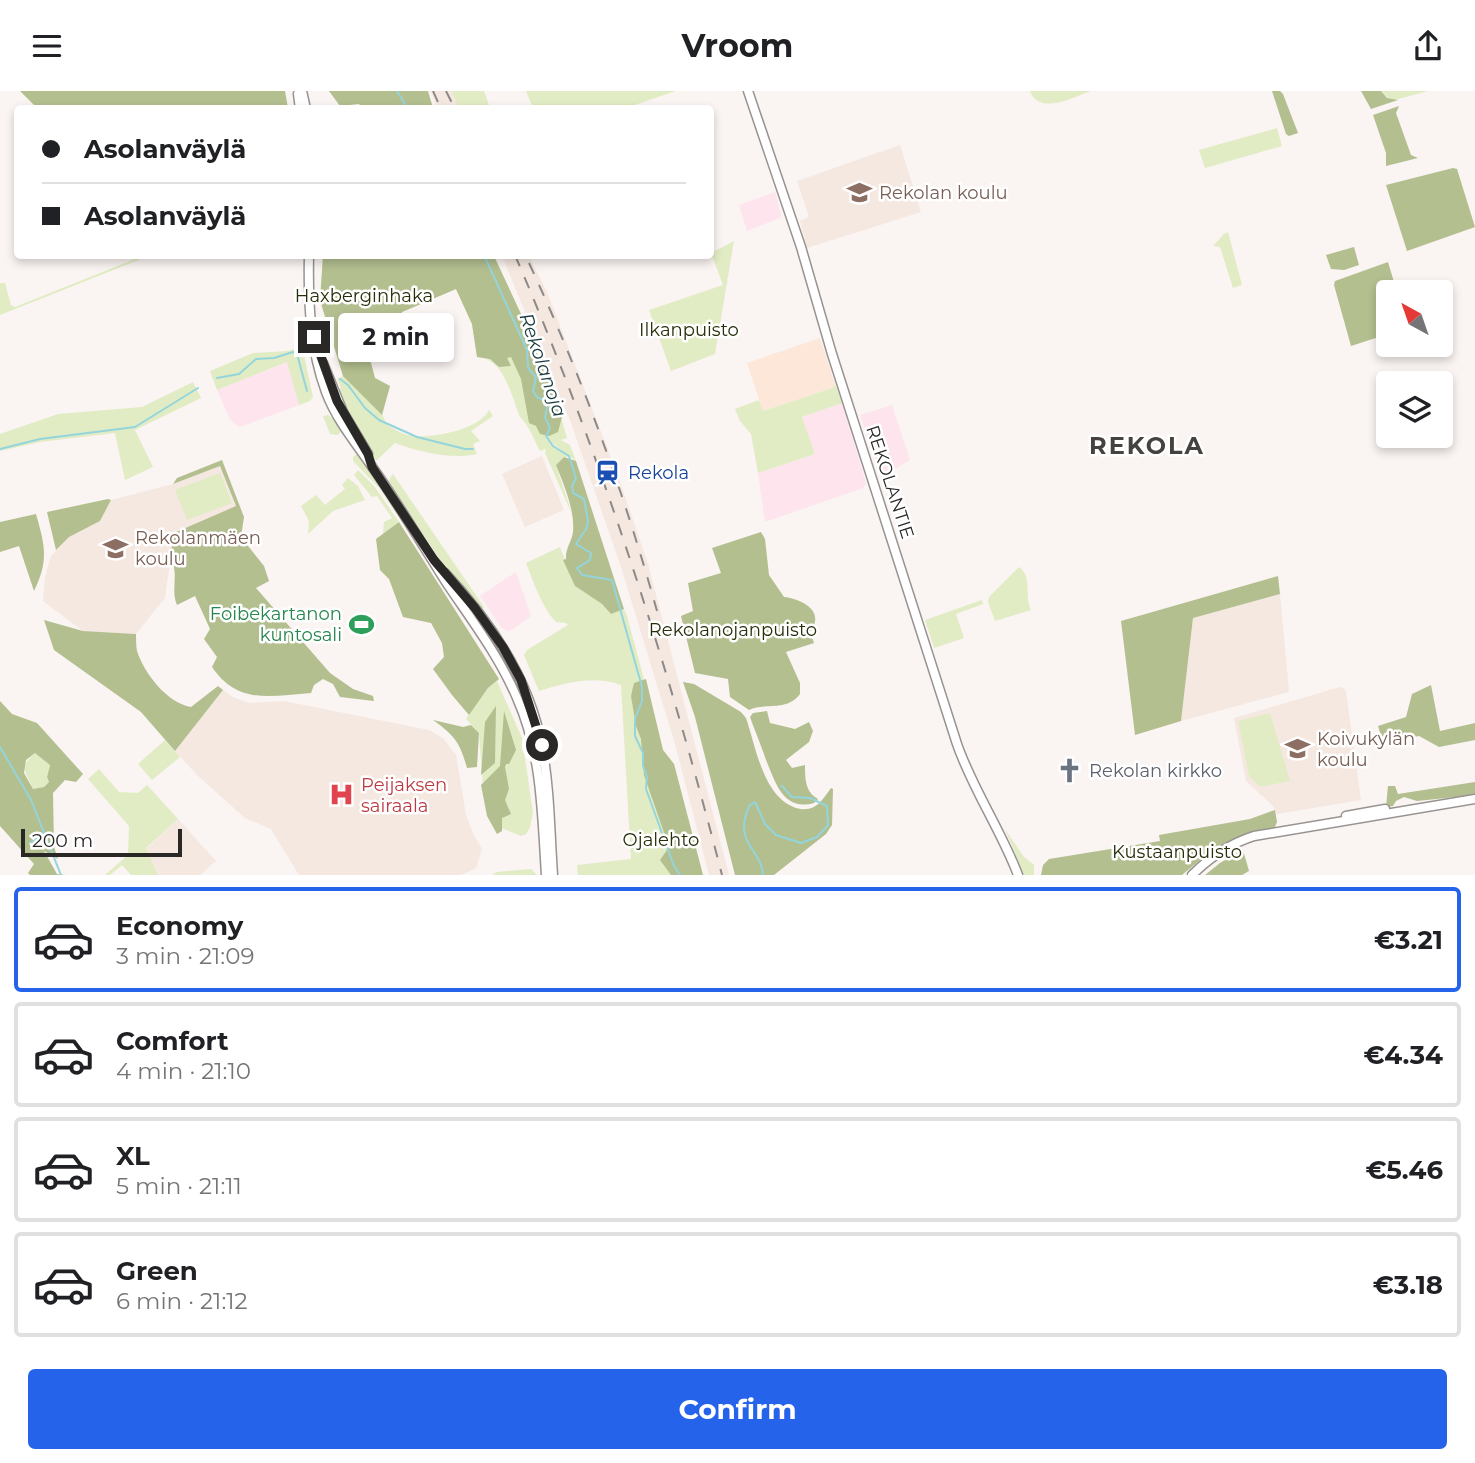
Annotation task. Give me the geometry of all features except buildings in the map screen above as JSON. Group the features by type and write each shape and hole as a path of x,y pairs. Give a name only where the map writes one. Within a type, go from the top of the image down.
{"main road":[{"name":"REKOLANTIE","path":"748,91 801,247 835,364 960,753 974,786 998,827 1018,875"},
{"path":"309,259 309,306 319,369 334,408 351,440 372,467 492,648 521,707 536,761 542,797 546,875"},
{"path":"434,560 493,633 512,664 529,702 542,745 553,875"},
{"path":"1192,875 1217,853 1243,839 1356,814 1475,799"}],"shaded area":[{"path":"430,91 451,91 458,105 437,105"},
{"name":"Rekolan koulu","path":"900,145 921,212 807,248 800,221 809,217 797,181"},
{"path":"775,192 780,218 747,231 739,205"},
{"path":"503,259 530,259 547,292 618,476 648,564 729,875 709,875 675,744 621,567 571,423"},
{"path":"820,338 835,384 832,388 763,411 747,363"},
{"path":"288,362 299,405 240,427 235,424 217,390"},
{"path":"842,403 866,483 863,488 765,522 758,473 815,454 802,417"},
{"path":"892,405 910,460 881,475 860,415"},
{"path":"542,456 564,510 525,527 502,474"},
{"name":"Rekolanmäen koulu","path":"220,466 236,507 174,533 165,598 136,634 83,631 43,601 45,577 51,556 69,537 100,521 111,500 173,484"},
{"path":"516,572 531,616 507,631 501,627 480,596"},
{"path":"1280,594 1289,692 1181,721 1193,618"},
{"name":"Koivukylän koulu","path":"1340,687 1346,692 1361,800 1277,814 1273,806 1246,781 1234,718"},
{"name":"Peijaksen sairaala","path":"223,690 249,703 284,701 429,730 443,738 456,755 466,815 482,849 476,868 461,875 299,875 271,829 245,818 197,775 175,751"},
{"path":"178,819 216,861 200,875 158,875 146,849"}],"green space":[{"path":"20,91 285,91 287,105 34,105"},
{"path":"329,91 428,91 432,105 359,104 339,105"},
{"path":"451,91 484,91 489,105 458,105"},
{"path":"526,91 676,91 635,105 532,105"},
{"path":"1030,91 1091,91 1049,104 1035,98"},
{"path":"1272,91 1280,91 1283,94 1298,133 1289,136 1286,134"},
{"path":"1361,91 1381,91 1387,98 1398,100 1371,109"},
{"path":"1381,91 1428,91 1391,101"},
{"path":"1399,106 1396,113 1411,155 1418,158 1386,166 1386,153 1373,115"},
{"path":"1277,128 1282,146 1205,168 1199,150"},
{"path":"1457,169 1475,227 1407,251 1386,185"},
{"path":"1228,232 1242,285 1233,288 1220,247 1213,246"},
{"name":"Ilkanpuisto","path":"734,241 715,354 671,371 649,310 723,285 713,259 714,251"},
{"path":"1354,247 1359,265 1344,270 1331,269 1326,255"},
{"path":"135,259 141,259 0,315 0,283 5,283 11,305 15,307"},
{"name":"Haxberginhaka","path":"323,259 495,259 552,391 567,438 561,440 570,445 576,461 550,444 569,457 564,457 556,465 572,514 545,453 546,449 540,451 529,428 520,417 505,379 494,364 477,357 472,324 456,289 402,312 387,342 367,348 375,378 390,386 382,414 387,425 399,432 427,436 453,432 475,423 489,410 493,416 471,431 480,441 473,444 477,454 467,456 436,454 395,443 376,461 336,392 341,388 337,379 343,376 320,300"},
{"name":"Haxberginhaka","path":"323,259 495,259 521,314 562,417 558,432 549,436 540,434 536,426 529,423 521,379 511,357 507,358 511,366 499,367 490,359 477,357 472,324 456,289 402,312 387,342 367,348 375,378 390,386 382,415 343,376 320,300"},
{"path":"1388,262 1393,280 1376,280 1376,338 1351,346 1335,281"},
{"path":"302,346 313,397 310,401 299,405 287,362 217,390 210,371 253,353 288,351"},
{"path":"193,382 201,398 135,430 153,467 125,480 115,433 40,442 0,451 0,434 58,414 142,407"},
{"path":"835,384 842,403 802,417 815,454 758,473 751,434 740,421 735,409 759,400 763,411 832,388"},
{"path":"328,415 338,423 341,431 338,435 330,434 323,416"},
{"path":"357,454 413,534 410,534 380,489 353,461"},
{"path":"564,457 576,461 624,609 611,614 602,604 575,586 563,560 566,559 573,524 568,498 556,465"},
{"path":"222,460 244,517 241,537 264,566 269,581 256,588 330,673 353,689 373,696 374,701 340,697 333,684 323,679 314,685 311,693 269,696 244,693 233,688 212,667 217,657 204,639 210,629 195,596 177,605 174,569 170,559 174,533 236,506 220,466 173,484 177,478"},
{"path":"358,470 374,486 399,522 383,534 384,522 392,518 377,496 372,497 354,475"},
{"path":"220,473 232,503 187,520 175,490"},
{"path":"393,474 484,607 482,609 440,561 393,488 389,480"},
{"path":"348,478 358,486 365,500 333,511 308,534 309,521 301,506 316,495 325,505 345,489 342,485"},
{"path":"111,500 100,521 69,537 56,550 47,512"},
{"path":"36,514 42,535 44,561 34,591 19,546 0,552 0,522"},
{"path":"399,522 499,679 488,688 469,715 433,669 444,657 442,643 431,623 403,617 389,579 380,570 376,539"},
{"name":"Rekolanojanpuisto","path":"761,532 765,539 769,575 784,597 804,603 814,612 814,625 810,632 814,643 786,652 800,683 800,694 795,700 782,705 749,710 730,697 728,679 695,673 681,616 693,611 688,583 721,573 712,548"},
{"name":"Ojalehto","path":"560,547 575,586 611,613 624,609 663,750 674,764 703,875 578,875 577,865 631,859 621,685 590,680 539,691 524,655 527,650 568,625 556,622 546,609 526,563"},
{"path":"1019,567 1026,577 1031,610 995,621 988,602 989,597"},
{"path":"1278,576 1280,594 1193,618 1181,721 1135,735 1121,621"},
{"path":"982,600 983,604 956,614 964,638 934,648 925,620"},
{"path":"44,620 83,631 136,634 137,651 145,668 165,693 182,704 191,707 218,686 223,690 175,751 141,712 54,650"},
{"path":"646,679 663,750 674,764 703,875 671,875 660,860 669,847 644,775 641,739 631,696 634,683"},
{"path":"497,681 522,738 533,813 530,827 526,834 521,836 499,827 484,799 479,733 466,719 488,688"},
{"path":"683,682 694,684 741,712 746,718 762,770 768,782 785,802 796,808 813,808 831,788 833,789 832,825 826,834 774,875 735,875 695,717"},
{"path":"1431,685 1440,731 1475,723 1475,740 1439,747 1419,736 1383,743 1378,726 1406,717 1412,694"},
{"path":"0,701 12,714 37,723 83,774 76,782 65,780 53,793 54,847 58,859 44,851 57,874 66,875 30,875 28,873 34,864 0,826","holes":["35,753 50,765 47,777 49,782 44,787 33,789 24,773 26,760"]},
{"path":"496,706 495,763 481,775 485,722"},
{"path":"504,711 516,750 505,767 509,789 505,800 511,814 502,818 502,831 497,834 487,816 481,785 500,766"},
{"path":"767,711 770,723 795,729 809,722 813,731 809,742 786,760 792,768 805,765 808,789 818,799 814,803 795,803 782,793 777,785 750,717 753,713"},
{"path":"1270,713 1290,781 1260,787 1249,776 1238,721"},
{"path":"433,720 463,727 471,725 479,733 477,767 467,768 455,740"},
{"path":"165,740 180,757 152,780 138,764"},
{"path":"35,753 50,764 47,777 49,782 44,787 33,789 25,767"},
{"path":"99,769 119,792 138,793 147,785 178,819 146,848 158,875 131,875 122,865 110,875 105,875 128,855 129,826 88,779"},
{"path":"1475,782 1475,795 1417,801 1404,797 1393,806 1386,807 1388,786 1395,786 1398,794"},
{"name":"Kustaanpuisto","path":"1275,810 1277,822 1274,829 1238,837 1206,855 1182,875 1041,875 1043,865 1049,859 1160,841 1159,835 1250,819"},
{"path":"1005,829 1024,857 1034,865 1034,875 1024,875"},
{"path":"1243,850 1249,871 1242,875 1205,875 1220,863"},
{"path":"531,869 537,875 492,875 497,872"}],"waterway":[{"name":"Rekolanoja","path":"397,91 406,105"},
{"name":"Rekolanoja","path":"486,259 527,350 528,368 536,377 533,391 545,401 545,417 550,428 546,436 553,446 569,456 576,478 572,486 573,493 584,499 588,521 576,544 591,553 590,560 577,568 582,575 612,580 642,687 642,701 635,719 635,736 643,753 646,789 674,866 680,875"},
{"path":"217,378 239,374 256,359 274,358 293,352 297,354 307,391"},
{"path":"340,379 379,420 417,437 473,449"},
{"path":"0,449 40,439 135,427 198,388"},
{"path":"0,747 31,800 61,875"},
{"path":"763,875 745,834 744,822 749,806 755,802 765,824 776,835 801,843 817,837 828,825 827,806 810,798 792,797 782,786"},
{"path":"30,843 44,833"}],"railway":[{"path":"433,91 439,105"},
{"path":"446,91 453,105"},
{"path":"517,259 604,483 679,717 722,875"},
{"path":"529,263 600,434 657,611"}],"place":[{"name":"Rekolan koulu","path":"859,193"},
{"name":"Rekola","path":"608,473"},
{"name":"Rekolanmäen koulu","path":"115,548"},
{"name":"Foibekartanon kuntosali","path":"362,624"},
{"name":"Koivukylän koulu","path":"1297,749"},
{"name":"Rekolan kirkko","path":"1069,771"},
{"name":"Peijaksen sairaala","path":"341,795"}],"district":[{"name":"REKOLA","path":"1147,445"}],"route":[{"path":"314,337 337,401 368,454 372,467 434,560 475,608 503,647 521,680 542,745"}]}
